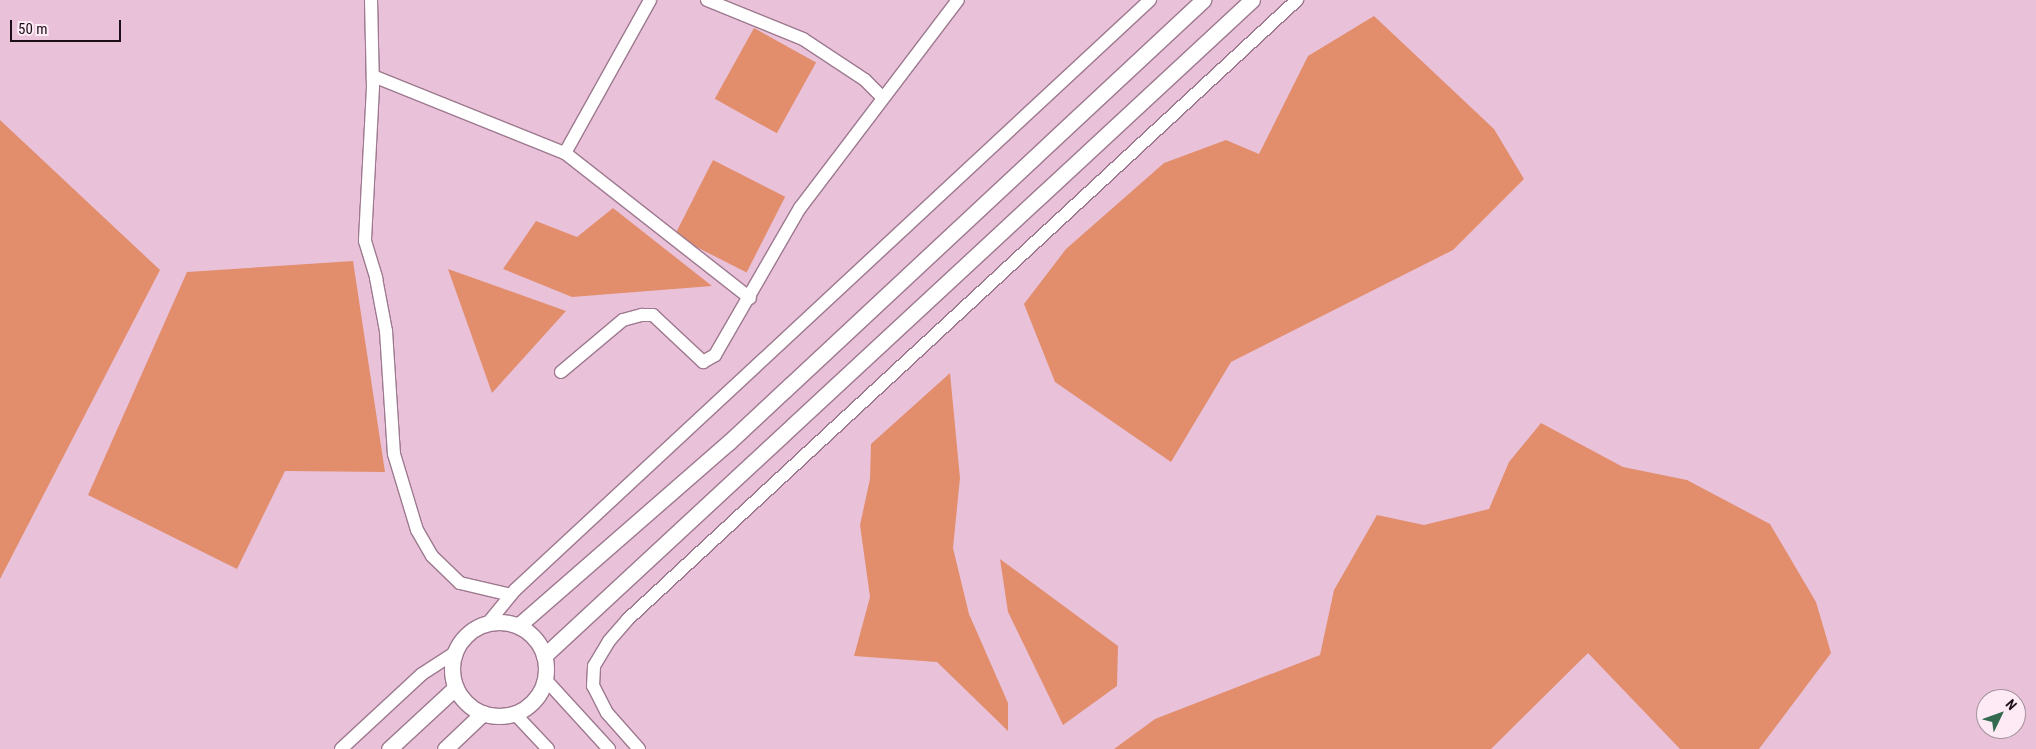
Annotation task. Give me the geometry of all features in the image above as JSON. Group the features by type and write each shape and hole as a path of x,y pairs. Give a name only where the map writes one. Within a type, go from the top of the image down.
{"street":[{"path":"371,0 373,76 365,241 376,278 386,331 389,410 402,489 417,530 432,556 460,583 511,595"},
{"path":"565,153 650,0"},
{"path":"707,0 803,39 865,80 883,98"},
{"path":"561,372 623,320 642,315 653,315 689,353 703,362 715,355 750,298 800,208 958,0"},
{"path":"341,749 422,674 456,652 475,629 488,623 511,595 1150,0"},
{"path":"518,626 728,443 1203,0"},
{"path":"544,656 1252,0"},
{"path":"639,749 607,713 593,686 594,666 608,640 1297,0"},
{"path":"373,76 565,153 750,298"},
{"path":"456,652 452,666 456,687 470,706 483,714 499,716 515,714 529,706 540,694 545,678 544,656 531,635 518,626 488,623"},
{"path":"545,678 609,749"},
{"path":"390,749 456,687"},
{"path":"445,749 483,714"},
{"path":"515,714 548,749"}],"shaded area":[{"path":"1374,16 1494,129 1524,179 1453,250 1231,362 1171,462 1055,382 1024,304 1066,249 1164,163 1226,140 1259,154 1308,56"},
{"path":"754,28 816,62 777,133 715,99"},
{"path":"0,120 160,270 0,579"},
{"path":"713,160 785,197 747,273 674,236"},
{"path":"613,208 712,286 572,297 503,269 536,221 577,237"},
{"path":"353,261 385,472 285,471 237,569 88,495 187,272"},
{"path":"448,269 566,311 492,393"},
{"path":"950,373 960,478 953,548 969,614 1008,703 1008,731 937,662 854,656 870,597 860,525 870,479 871,444"},
{"path":"1541,423 1623,467 1687,480 1770,524 1816,602 1831,653 1759,749 1680,749 1588,653 1491,749 1114,749 1155,719 1320,655 1334,590 1377,515 1424,525 1489,509 1509,462"},
{"path":"1000,559 1118,646 1117,686 1063,725 1008,612"}]}
